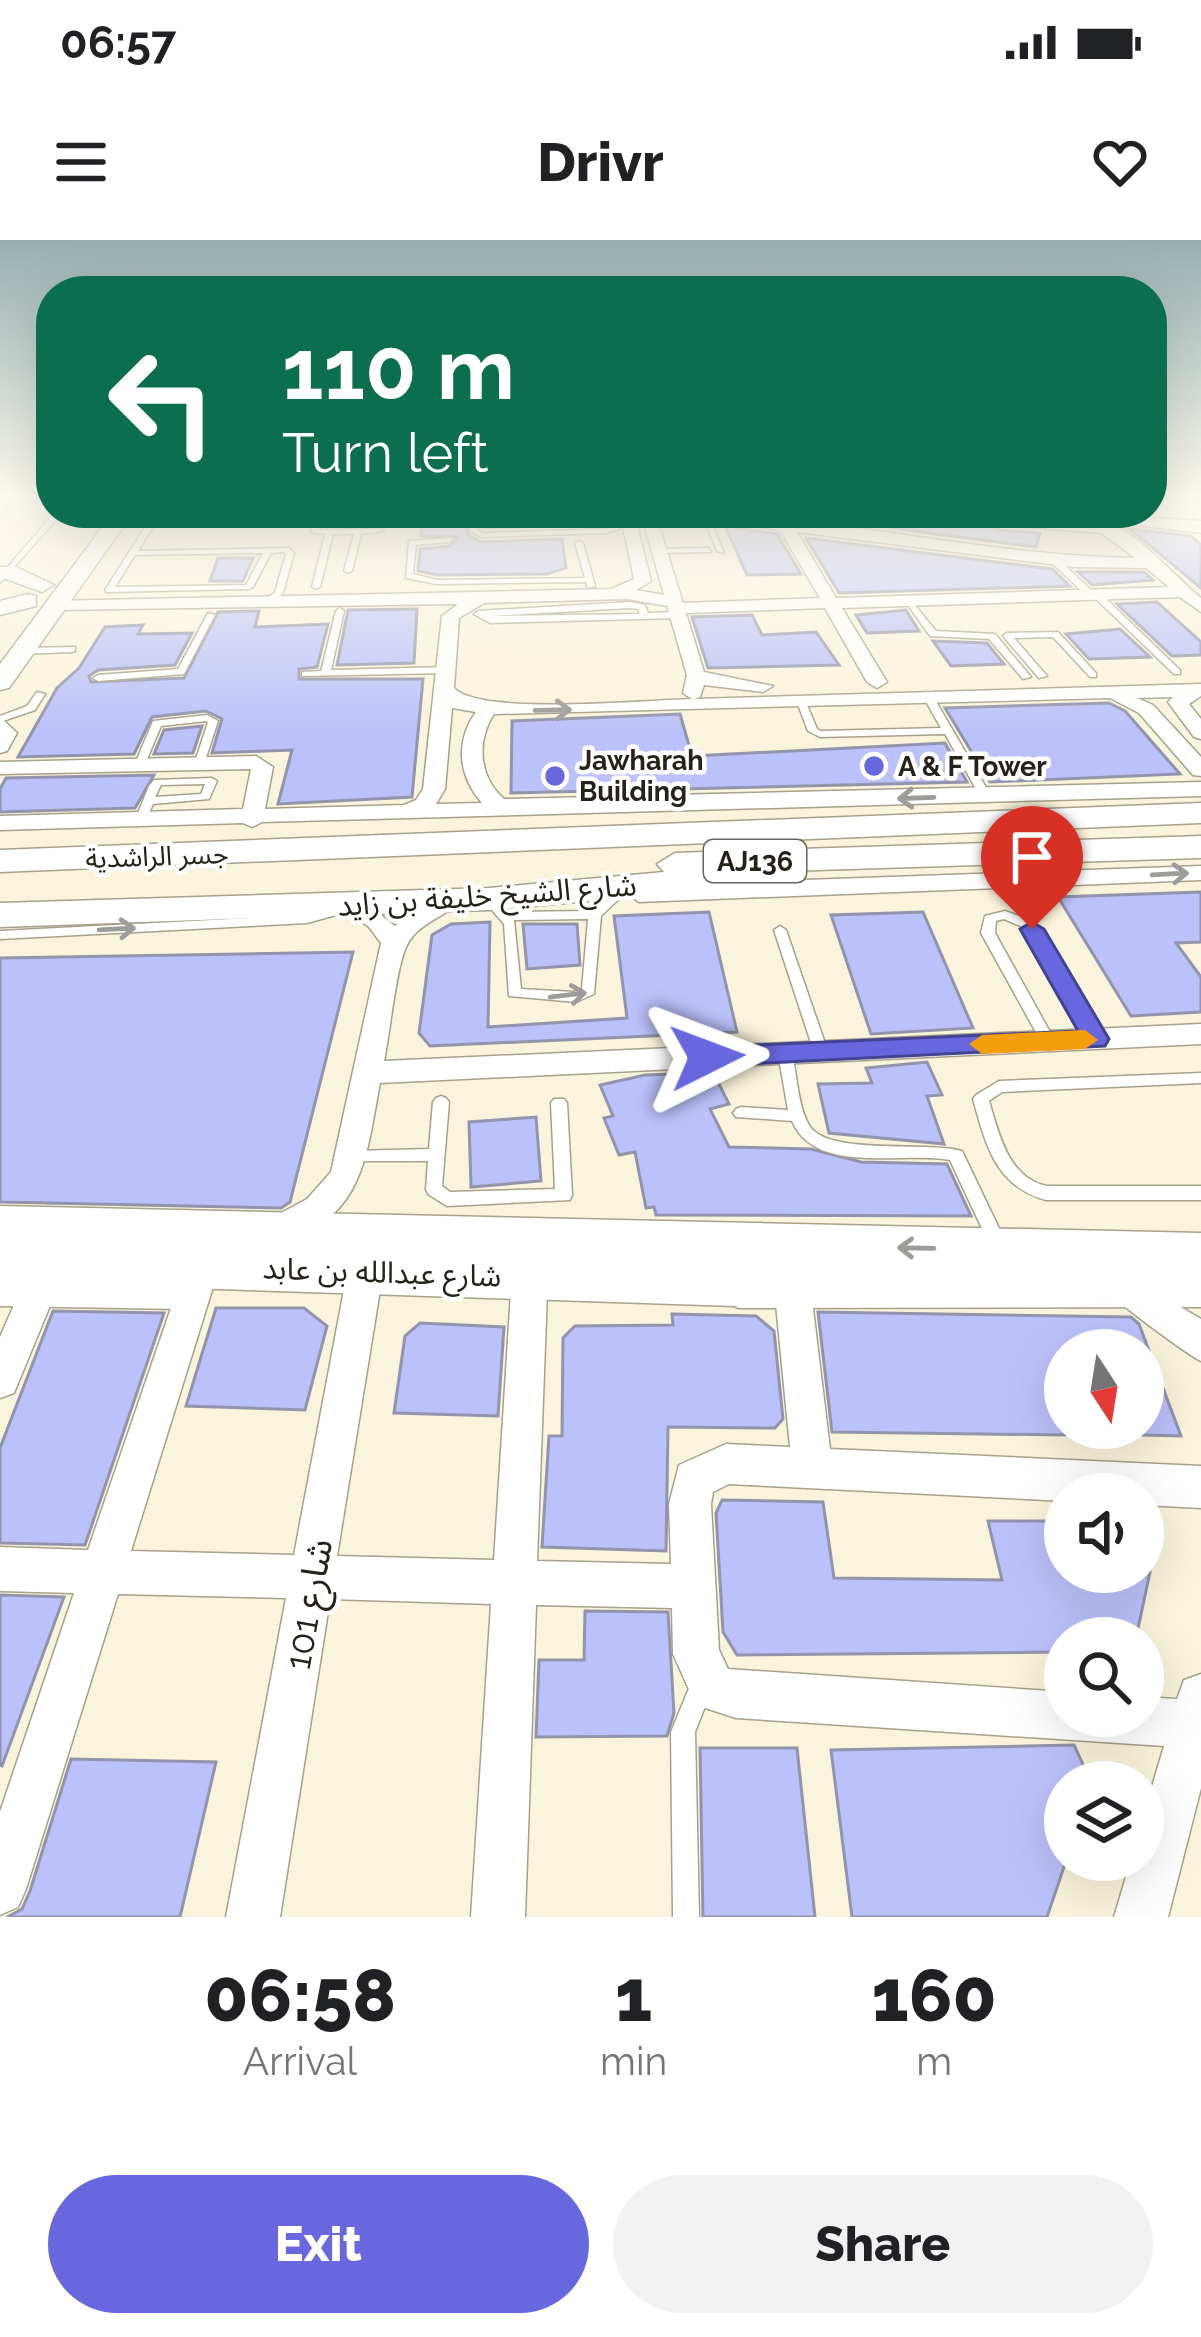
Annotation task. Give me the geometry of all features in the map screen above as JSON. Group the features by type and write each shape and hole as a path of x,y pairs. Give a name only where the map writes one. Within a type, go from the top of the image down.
{"main road":[{"path":"14,576 42,597"},
{"path":"0,682 29,642 42,597 57,576"},
{"path":"1,622 42,597 62,576"},
{"name":"شارع الشيخ خليفة بن زايد","path":"317,851 1095,817 1195,793"},
{"path":"317,851 381,815"},
{"path":"0,838 134,824 243,827"},
{"name":"شارع الشيخ خليفة بن زايد","path":"134,824 243,827 317,851 972,855 1201,847"},
{"name":"جسر الراشدية","path":"0,861 317,851"},
{"name":"جسر الراشدية","path":"7,917 317,851"},
{"path":"1047,852 1108,877"},
{"name":"شارع الشيخ خليفة بن زايد","path":"7,917 447,901 499,908 550,894 972,855"},
{"name":"شارع عبدالله بن عابد","path":"0,1226 373,1232 772,1271"},
{"name":"شارع عبدالله بن عابد","path":"0,1243 213,1267 362,1290 530,1292 1000,1250 1201,1254"},
{"name":"شارع عبدالله بن عابد","path":"14,1276 213,1267 772,1271 1201,1286"}],"street":[{"path":"29,642 72,622 153,612 266,604 494,604 640,585 640,576"},
{"path":"668,576 696,675 694,692 674,707"},
{"path":"814,576 877,682"},
{"path":"597,590 677,609 1188,590 1201,607"},
{"path":"42,597 211,615 400,605 451,616 494,604"},
{"path":"381,815 432,797 451,616"},
{"path":"696,675 734,686 800,693 929,698 1177,672 1200,684"},
{"path":"445,679 457,703 487,710 674,707 877,682 1034,676 1096,684 1200,684"},
{"path":"1096,684 1146,709 1201,770"},
{"path":"1179,708 1181,697 1200,684"},
{"path":"1146,709 1145,701 1158,699 1179,708 1201,733"},
{"path":"487,710 475,734 478,792 516,810"},
{"path":"0,721 7,733 0,747"},
{"path":"0,768 260,764 243,827 516,810 1195,793"},
{"path":"0,824 134,824"},
{"path":"550,894 1201,873"},
{"path":"373,1232 354,1207 348,1167 394,944 416,920 447,901"},
{"path":"350,904 378,921 394,944"},
{"path":"368,1072 1201,1034"},
{"path":"278,1231 319,1209 348,1167"},
{"path":"0,1889 103,1572 213,1267"},
{"path":"772,1271 812,1468"},
{"path":"0,1380 14,1276"},
{"path":"1112,1284 1147,1300 1201,1343"},
{"name":"شارع 101","path":"253,1917 362,1290"},
{"path":"498,1917 530,1292"},
{"path":"1044,1715 724,1694 705,1680 696,1654 690,1492 703,1471 726,1465 1201,1486"},
{"path":"0,1569 693,1587"},
{"path":"1141,1917 1198,1710 1164,1712"}],"lane":[{"path":"117,576 109,590 249,587 255,576"},
{"path":"266,604 279,592 284,576"},
{"path":"316,587 318,576"},
{"path":"410,576 437,582 597,590 592,576"},
{"path":"1073,576 1177,672"},
{"path":"908,601 933,634 992,636 1034,676"},
{"path":"645,616 635,605 494,604 478,616 645,616 677,609"},
{"path":"326,674 340,611"},
{"path":"98,679 181,672 211,615"},
{"path":"1034,676 1007,636 1055,634 1096,684"},
{"path":"29,642 72,649"},
{"path":"305,674 445,679"},
{"path":"800,693 817,734 947,731"},
{"path":"0,721 32,708 40,694"},
{"path":"929,698 985,796"},
{"path":"140,764 157,723 207,718 213,721 200,762"},
{"path":"212,781 201,798 134,824 158,782 212,781"},
{"path":"499,908 518,938 516,996 576,997 589,991 585,934 617,895"},
{"path":"499,908 596,915"},
{"path":"1048,1041 988,933 991,919 1013,917 1028,924 1096,1039"},
{"path":"780,930 821,1052"},
{"path":"785,1054 799,1116 812,1140 832,1149 956,1156 1000,1250"},
{"path":"1201,1078 999,1087 981,1099 1008,1172 1023,1187 1046,1193 1201,1193"},
{"path":"441,1102 434,1190 442,1198 560,1197 567,1186 559,1103"},
{"path":"741,1113 799,1116"},
{"path":"348,1167 437,1155"},
{"path":"686,1917 682,1732 705,1680"}],"building":[{"path":"212,576 245,576 243,581 210,581"},
{"path":"829,576 1060,576 1070,586 839,593"},
{"path":"1083,576 1153,580 1092,585"},
{"path":"1157,602 1201,642 1201,655 1172,656 1117,604"},
{"path":"417,609 414,663 337,665 348,610"},
{"path":"906,610 919,631 867,633 856,615"},
{"path":"259,611 255,627 328,624 317,667 299,669 299,679 423,679 412,797 278,804 292,750 212,753 222,719 206,711 152,717 134,754 18,757 57,688 79,668 105,627 143,625 138,634 192,633 175,665 98,670 89,676 91,682 184,678 218,612"},
{"path":"752,615 762,635 816,632 839,665 708,668 692,617"},
{"path":"1120,629 1150,657 1089,659 1066,634"},
{"path":"933,641 987,643 1004,664 951,666"},
{"path":"1109,703 1125,711 1180,774 990,782 945,708"},
{"path":"680,714 692,756 945,743 967,782 511,793 512,721"},
{"path":"202,726 193,753 154,754 164,730"},
{"path":"154,775 135,808 0,812 0,789 6,778"},
{"path":"1201,892 1201,942 1176,943 1201,977 1201,1012 1131,1016 1058,897"},
{"path":"709,912 737,1032 430,1046 419,1033 432,935 451,924 490,922 488,1027 627,1018 614,916"},
{"path":"923,912 973,1028 871,1034 831,915"},
{"path":"523,924 577,924 580,965 527,969"},
{"path":"353,952 290,1202 281,1208 0,1202 0,958"},
{"path":"927,1062 942,1095 927,1096 944,1144 829,1133 818,1084 872,1083 866,1068"},
{"path":"713,1072 729,1104 710,1109 729,1147 811,1149 861,1162 947,1164 971,1216 656,1215 654,1207 646,1208 635,1152 619,1155 604,1118 613,1116 600,1085 645,1075 672,1074 675,1081"},
{"path":"536,1117 541,1181 471,1187 469,1122"},
{"path":"216,1308 304,1308 327,1326 305,1410 186,1406"},
{"path":"53,1311 164,1313 85,1545 0,1543 0,1448"},
{"path":"818,1312 1131,1317 1141,1329 1044,1329 1044,1435 832,1432"},
{"path":"672,1314 756,1316 774,1331 783,1419 775,1428 668,1427 666,1551 542,1547 549,1436 562,1436 563,1338 575,1326 673,1325"},
{"path":"420,1323 504,1327 498,1416 394,1413 405,1336"},
{"path":"1164,1391 1181,1436 1164,1436"},
{"path":"722,1500 823,1502 834,1578 1002,1580 988,1521 1044,1521 1044,1593 1146,1593 1140,1617 1044,1617 1044,1652 737,1655 723,1632 716,1513"},
{"path":"0,1595 64,1597 2,1766 0,1765"},
{"path":"585,1611 668,1612 674,1713 667,1736 536,1737 539,1660 584,1660"},
{"path":"1074,1745 1081,1761 1044,1761 1044,1881 1059,1881 1047,1917 852,1917 831,1750"},
{"path":"700,1748 797,1748 815,1917 703,1917"},
{"path":"71,1759 216,1762 180,1917 7,1917 22,1909 30,1891"}],"slow traffic":[{"path":"982,1044 1085,1040"}],"place":[{"name":"A & F Tower","path":"874,766"},
{"name":"Jawharah Building","path":"555,776"}],"route":[{"path":"707,1057 1096,1039 1032,929"}]}
